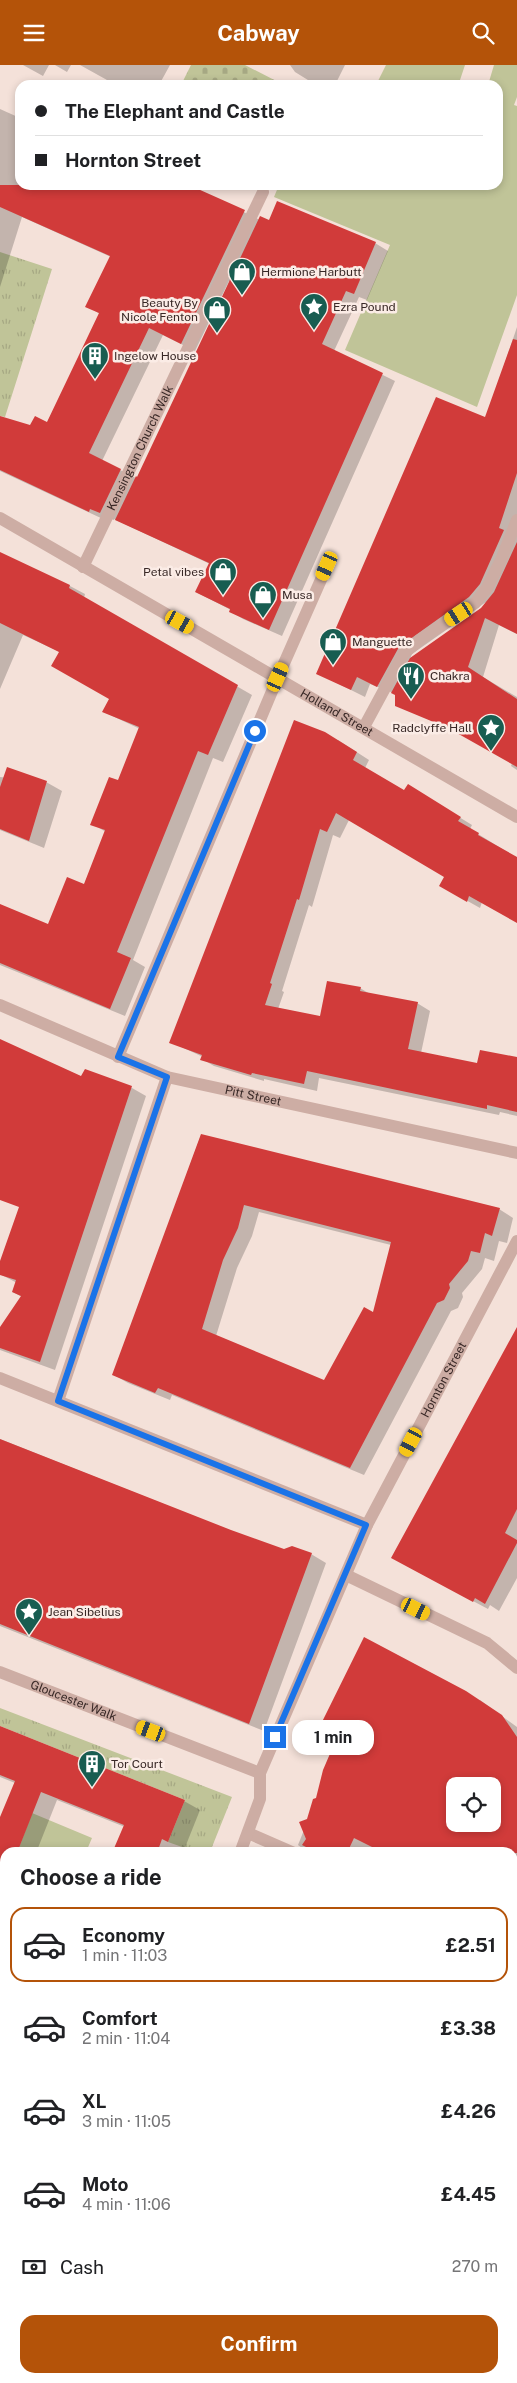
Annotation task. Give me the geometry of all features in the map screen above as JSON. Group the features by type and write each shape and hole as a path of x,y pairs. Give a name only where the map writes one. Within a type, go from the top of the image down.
{"street":[{"name":"Kensington Church Walk","path":"83,567 263,192"},
{"name":"Holland Street","path":"0,518 278,677 517,817"},
{"path":"364,727 404,653 421,639 475,603 487,588 501,560 517,520"},
{"path":"118,1057 278,677 327,566"},
{"name":"Pitt Street","path":"0,1005 167,1077 517,1153"},
{"path":"58,1401 167,1077"},
{"name":"Hornton Street","path":"242,1847 260,1799 260,1773 366,1525 517,1241"},
{"path":"0,1378 366,1525"},
{"path":"346,1575 487,1643 515,1666"},
{"name":"Gloucester Walk","path":"0,1672 260,1773"},
{"path":"248,1833 280,1847"}],"green space":[{"path":"191,65 245,65 274,80 184,80"},
{"path":"386,65 465,65 460,80 378,80"},
{"path":"494,65 517,65 517,97 514,105 517,106 517,295 477,407 345,350 390,245 274,197 277,190 503,190 503,80 490,80"},
{"path":"0,252 52,269 5,417 0,416"},
{"path":"0,1708 232,1797 212,1847 182,1847 168,1842 185,1800 0,1726"},
{"path":"32,1813 92,1838 88,1847 19,1847"}],"building":[{"path":"0,185 15,185 15,190 200,190 245,210 181,344 149,328 89,453 121,469 100,513 90,509 89,512 0,470 0,416 30,425 35,416 47,422 99,313 85,307 110,256 0,207"},
{"path":"277,201 376,242 354,294 346,291 322,344 383,373 269,630 229,612 230,609 195,592 209,563 115,520 260,216 269,220"},
{"path":"513,339 517,340 517,473 499,528 504,530 480,584 469,597 399,647 377,687 357,677 351,690 316,674 436,397 485,417"},
{"path":"517,542 517,634 485,618 468,667 517,699 517,767 448,728 395,706 395,695 391,693 410,658 481,608 494,592"},
{"path":"0,552 70,585 69,588 238,685 208,755 198,751 117,952 131,958 110,1009 0,963 0,904 48,924 67,877 84,884 105,830 90,825 109,777 118,780 139,727 102,712 109,699 51,666 59,652 0,623"},
{"path":"294,720 325,732 357,752 353,760 404,790 408,784 461,817 458,821 479,833 478,835 517,857 517,923 469,896 467,902 439,886 444,877 336,813 327,832 320,829 299,900 297,899 270,983 272,984 265,1005 320,1016 327,981 361,987 360,991 418,1002 408,1049 477,1063 480,1050 517,1057 517,1112 487,1105 487,1109 307,1071 304,1084 252,1073 251,1075 200,1060 202,1055 169,1043"},
{"path":"7,767 47,781 29,841 0,829 0,787"},
{"path":"0,1039 81,1076 85,1069 132,1086 40,1362 0,1348 0,1327 21,1296 12,1292 16,1280 0,1275 0,1261 19,1207 0,1200"},
{"path":"201,1134 500,1208 492,1236 485,1233 480,1253 471,1251 468,1261 449,1284 450,1288 444,1300 437,1303 350,1468 158,1388 155,1393 112,1375","holes":["244,1205 391,1242 373,1312 364,1307 324,1380 202,1329 223,1260 238,1228"]},
{"path":"517,1327 517,1509 505,1533 517,1540 517,1543 485,1604 475,1598 473,1602 391,1558"},
{"path":"0,1439 231,1530 284,1549 292,1546 312,1553 249,1724 0,1624"},
{"path":"364,1637 466,1691 502,1715 517,1737 517,1847 372,1847 354,1838 350,1847 306,1847 302,1845 306,1839 299,1822 307,1819 313,1799 316,1798 323,1770 338,1735 320,1726"},
{"name":"Tor Court","path":"0,1726 185,1800 168,1842 162,1839 159,1847 115,1847 124,1825 41,1792 19,1847 0,1847 0,1817 15,1781 0,1775"}],"place":[{"name":"Hermione Harbutt","path":"242,296"},
{"name":"Ezra Pound","path":"314,331"},
{"name":"Beauty By Nicole Fenton","path":"217,334"},
{"name":"Ingelow House","path":"95,380"},
{"name":"Petal vibes","path":"223,596"},
{"name":"Musa","path":"263,619"},
{"name":"Manguette","path":"333,666"},
{"name":"Chakra","path":"411,700"},
{"name":"Radclyffe Hall","path":"491,752"},
{"name":"Jean Sibelius","path":"29,1636"},
{"name":"Tor Court","path":"92,1788"}],"route":[{"path":"255,731 118,1057 167,1077 58,1401 366,1525 275,1737"}]}
